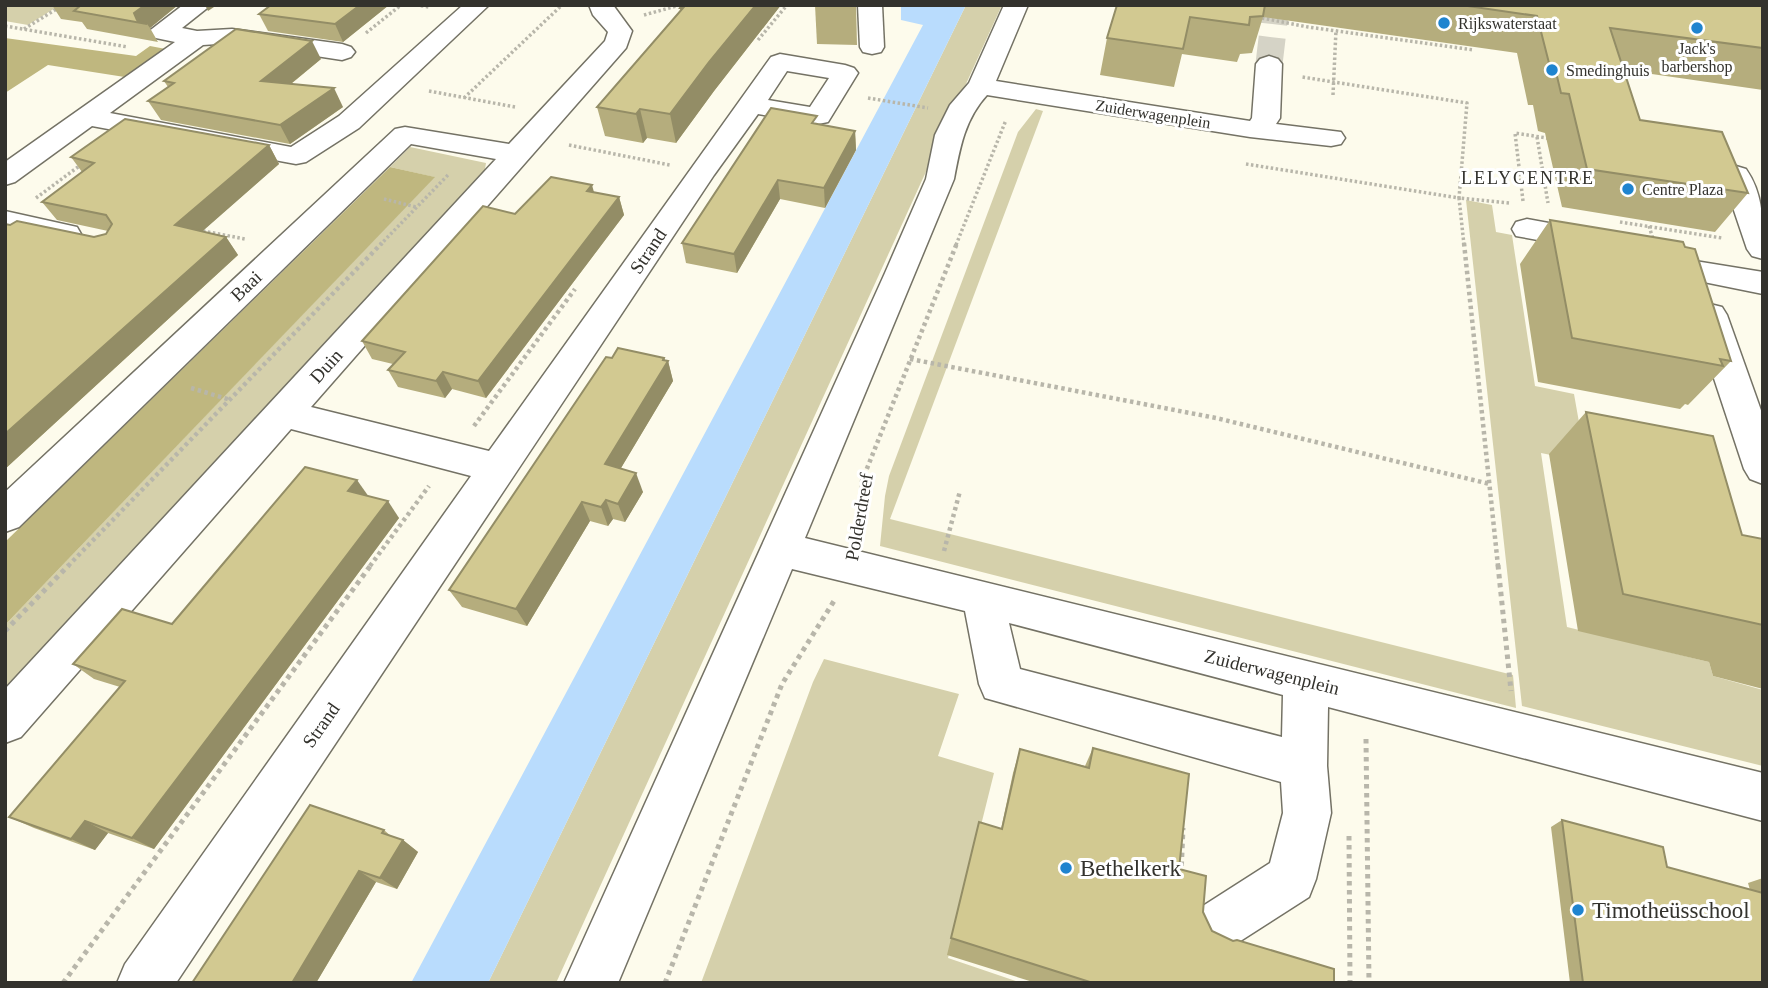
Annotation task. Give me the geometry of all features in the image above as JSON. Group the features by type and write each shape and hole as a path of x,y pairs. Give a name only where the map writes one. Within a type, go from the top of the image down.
{"street":[{"path":"160,32 199,5"},
{"path":"86,117 296,156 349,122 477,5"},
{"name":"Duin","path":"5,722 617,43 620,31 605,15 601,5"},
{"path":"870,5 872,47"},
{"path":"591,983 940,178 971,138 980,118 983,109 981,86 1016,5"},
{"path":"160,32 197,38 232,36 342,52"},
{"path":"5,176 197,38"},
{"path":"751,105 818,116 845,73 780,62"},
{"name":"Strand","path":"144,983 499,468 682,163 751,105 780,62"},
{"path":"1251,129 1261,126 1266,118 1270,68"},
{"name":"Zuiderwagenplein","path":"981,86 1251,129 1331,138"},
{"name":"Baai","path":"5,516 405,135 476,147 523,146"},
{"path":"1736,175 1762,247"},
{"path":"5,220 96,241"},
{"path":"1539,220 1615,232"},
{"path":"1664,233 1689,255 1763,469"},
{"path":"1695,271 1763,283"},
{"path":"284,414 499,468"},
{"name":"Zuiderwagenplein","path":"780,549 983,598 1763,797"},
{"path":"983,598 1000,684 1304,765"},
{"path":"1213,929 1291,879 1307,813 1304,765 1307,681"}],"path":[{"path":"23,30 63,5"},
{"path":"342,52 401,5"},
{"path":"464,98 562,5"},
{"path":"755,45 787,5"},
{"path":"1333,94 1334,82 1336,31 1336,25 1248,14 1336,31 1474,50"},
{"path":"771,23 780,62"},
{"path":"5,26 126,48 138,45 160,32"},
{"path":"1270,68 1334,82 1467,103 1459,198 1491,484 1515,734"},
{"path":"391,84 515,107"},
{"name":"Polderdreef","path":"665,983 782,684 808,639 828,613 852,567 861,532 862,481 1004,122 1018,107 1025,94"},
{"path":"5,631 524,98"},
{"path":"873,99 928,108"},
{"path":"1246,164 1459,198 1523,204 1515,133 1560,140"},
{"path":"1537,137 1539,220"},
{"path":"523,146 682,163"},
{"path":"660,175 682,163"},
{"path":"193,229 287,247"},
{"path":"1615,232 1664,233 1762,247"},
{"path":"63,983 580,282"},
{"path":"910,359 1216,418 1491,484"},
{"path":"935,586 960,491"},
{"path":"1366,728 1369,983"}],"shaded area":[{"path":"5,5 60,5 28,25 5,21"},
{"path":"966,5 1002,5 556,983 488,983"},
{"path":"5,38 136,56 150,46 171,50 131,78 48,65 5,93"},
{"path":"1036,109 1043,111 890,519 1513,675 1516,708 880,546 889,476 1018,132"},
{"path":"410,147 486,163 484,175 5,700 5,625 434,177 390,167"},
{"path":"390,167 435,177 5,625 5,542"},
{"path":"1466,200 1492,205 1496,232 1512,235 1535,386 1574,394 1586,462 1541,453 1567,627 1709,662 1713,676 1763,690 1763,766 1522,706"},
{"path":"824,659 959,694 938,756 994,773 948,958 1022,983 701,983 813,682"}],"water":[{"path":"901,5 966,5 488,983 411,983 923,25 901,20"}],"building":[{"path":"78,5 145,5 134,13 137,20 147,24 74,11 80,6"},
{"path":"271,5 360,5 335,24 259,14"},
{"path":"682,5 756,5 670,114 640,109 636,114 597,107 683,8 680,8"},
{"path":"1117,5 1265,5 1263,16 1250,17 1249,25 1190,17 1183,49 1107,38"},
{"path":"1461,5 1763,5 1763,48 1610,28 1640,120 1722,132 1748,193 1587,169 1569,94 1561,93 1555,68 1550,67 1537,16"},
{"path":"236,29 312,41 261,81 334,88 280,125 148,101 174,83 164,81"},
{"path":"771,108 817,116 812,123 855,131 824,188 778,180 734,254 682,243"},
{"path":"125,119 269,145 175,225 226,237 5,434 5,224 10,225 17,221 94,237 106,234 112,224 106,215 42,202 94,163 71,157"},
{"path":"551,177 592,185 587,191 619,197 478,381 443,372 436,381 388,370 405,352 362,341 483,206 515,214"},
{"path":"1550,220 1683,242 1685,247 1695,249 1731,361 1720,359 1723,366 1572,338"},
{"path":"618,348 668,361 605,464 636,473 618,504 606,500 601,507 582,502 516,609 449,590 606,357 612,358"},
{"path":"1586,412 1713,436 1742,535 1763,539 1763,625 1623,594"},
{"path":"305,467 357,480 348,491 388,501 132,838 85,821 71,839 9,817 125,681 73,664 122,609 172,624"},
{"name":"Bethelkerk","path":"1093,748 1189,774 1179,869 1206,876 1203,912 1212,931 1233,941 1334,969 1334,983 1093,983 951,938 979,822 1002,829 1020,749 1089,768"},
{"path":"310,805 384,830 382,833 403,840 380,878 359,871 292,983 192,983"},
{"path":"1562,820 1663,847 1667,867 1763,893 1763,983 1583,983"}],"tunnel":[{"path":"1269,64 1276,5"}],"place":[{"name":"Rijkswaterstaat","path":"1444,23"},
{"name":"Jack's barbershop","path":"1697,28"},
{"name":"Smedinghuis","path":"1552,70"},
{"name":"Centre Plaza","path":"1628,189"},
{"name":"Bethelkerk","path":"1066,868"},
{"name":"Timotheüsschool","path":"1578,910"}],"district":[{"name":"LELYCENTRE","path":"1528,178"}]}
